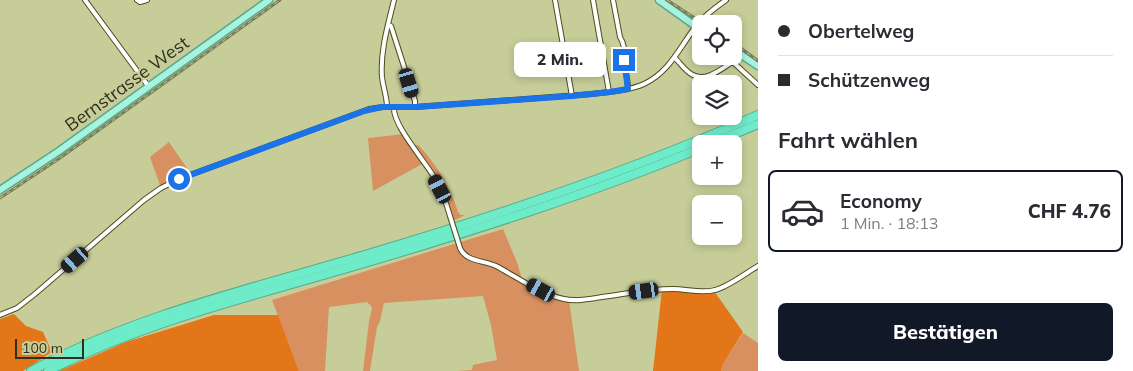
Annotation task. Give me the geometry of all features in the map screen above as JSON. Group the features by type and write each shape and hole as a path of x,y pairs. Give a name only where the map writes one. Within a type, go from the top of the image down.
{"highway":[{"path":"31,371 81,347 139,323 413,241 542,199 631,167 758,115"},
{"path":"732,135 758,124"},
{"path":"48,371 96,349 154,327 217,306 503,221 602,187 692,152"}],"main road":[{"path":"659,0 692,23"},
{"name":"Bernstrasse West","path":"0,190 149,87 265,1"},
{"path":"742,55 758,66"}],"street":[{"path":"85,0 149,87"},
{"path":"137,0 140,2 146,0"},
{"path":"387,107 382,65 383,51 394,0"},
{"path":"555,0 572,96"},
{"path":"593,0 610,92"},
{"path":"613,0 620,37 623,41 628,89"},
{"path":"709,15 714,8 726,0"},
{"path":"388,25 391,26 416,107"},
{"path":"0,315 16,308 35,294 157,190 179,179 366,110 387,107 416,107 572,96 628,89 644,84 656,77 692,37"},
{"path":"675,58 689,72 699,77 709,76 734,63 758,85"},
{"path":"394,108 394,114 398,123 440,189 460,248 465,256 491,264 559,298 569,300 586,299 662,289 714,291 758,266"}],"shaded area":[{"path":"404,134 412,145 418,145 431,159 447,185 458,212 461,215 465,215 455,220 450,216 445,201 424,163 373,191 368,138"},
{"path":"169,142 191,174 161,188 150,157"},
{"path":"503,229 522,280 541,290 569,300 579,371 457,371 472,370 473,365 497,360 491,325 483,296 384,303 377,327 370,371 363,371 371,306 367,302 329,307 325,371 299,371 272,300"},
{"path":"662,289 714,291 743,332 723,364 721,371 653,371"},
{"path":"14,314 26,326 43,332 52,352 23,371 0,371 0,319"},
{"path":"214,315 278,315 299,371 59,371 126,342"},
{"path":"743,333 758,343 758,371 721,371 723,364"}],"railway":[{"path":"0,198 60,158 280,0"},
{"path":"667,0 692,16"},
{"path":"742,49 758,61"}],"route":[{"path":"179,179 364,111 377,108 572,96 628,89 624,60"}]}
